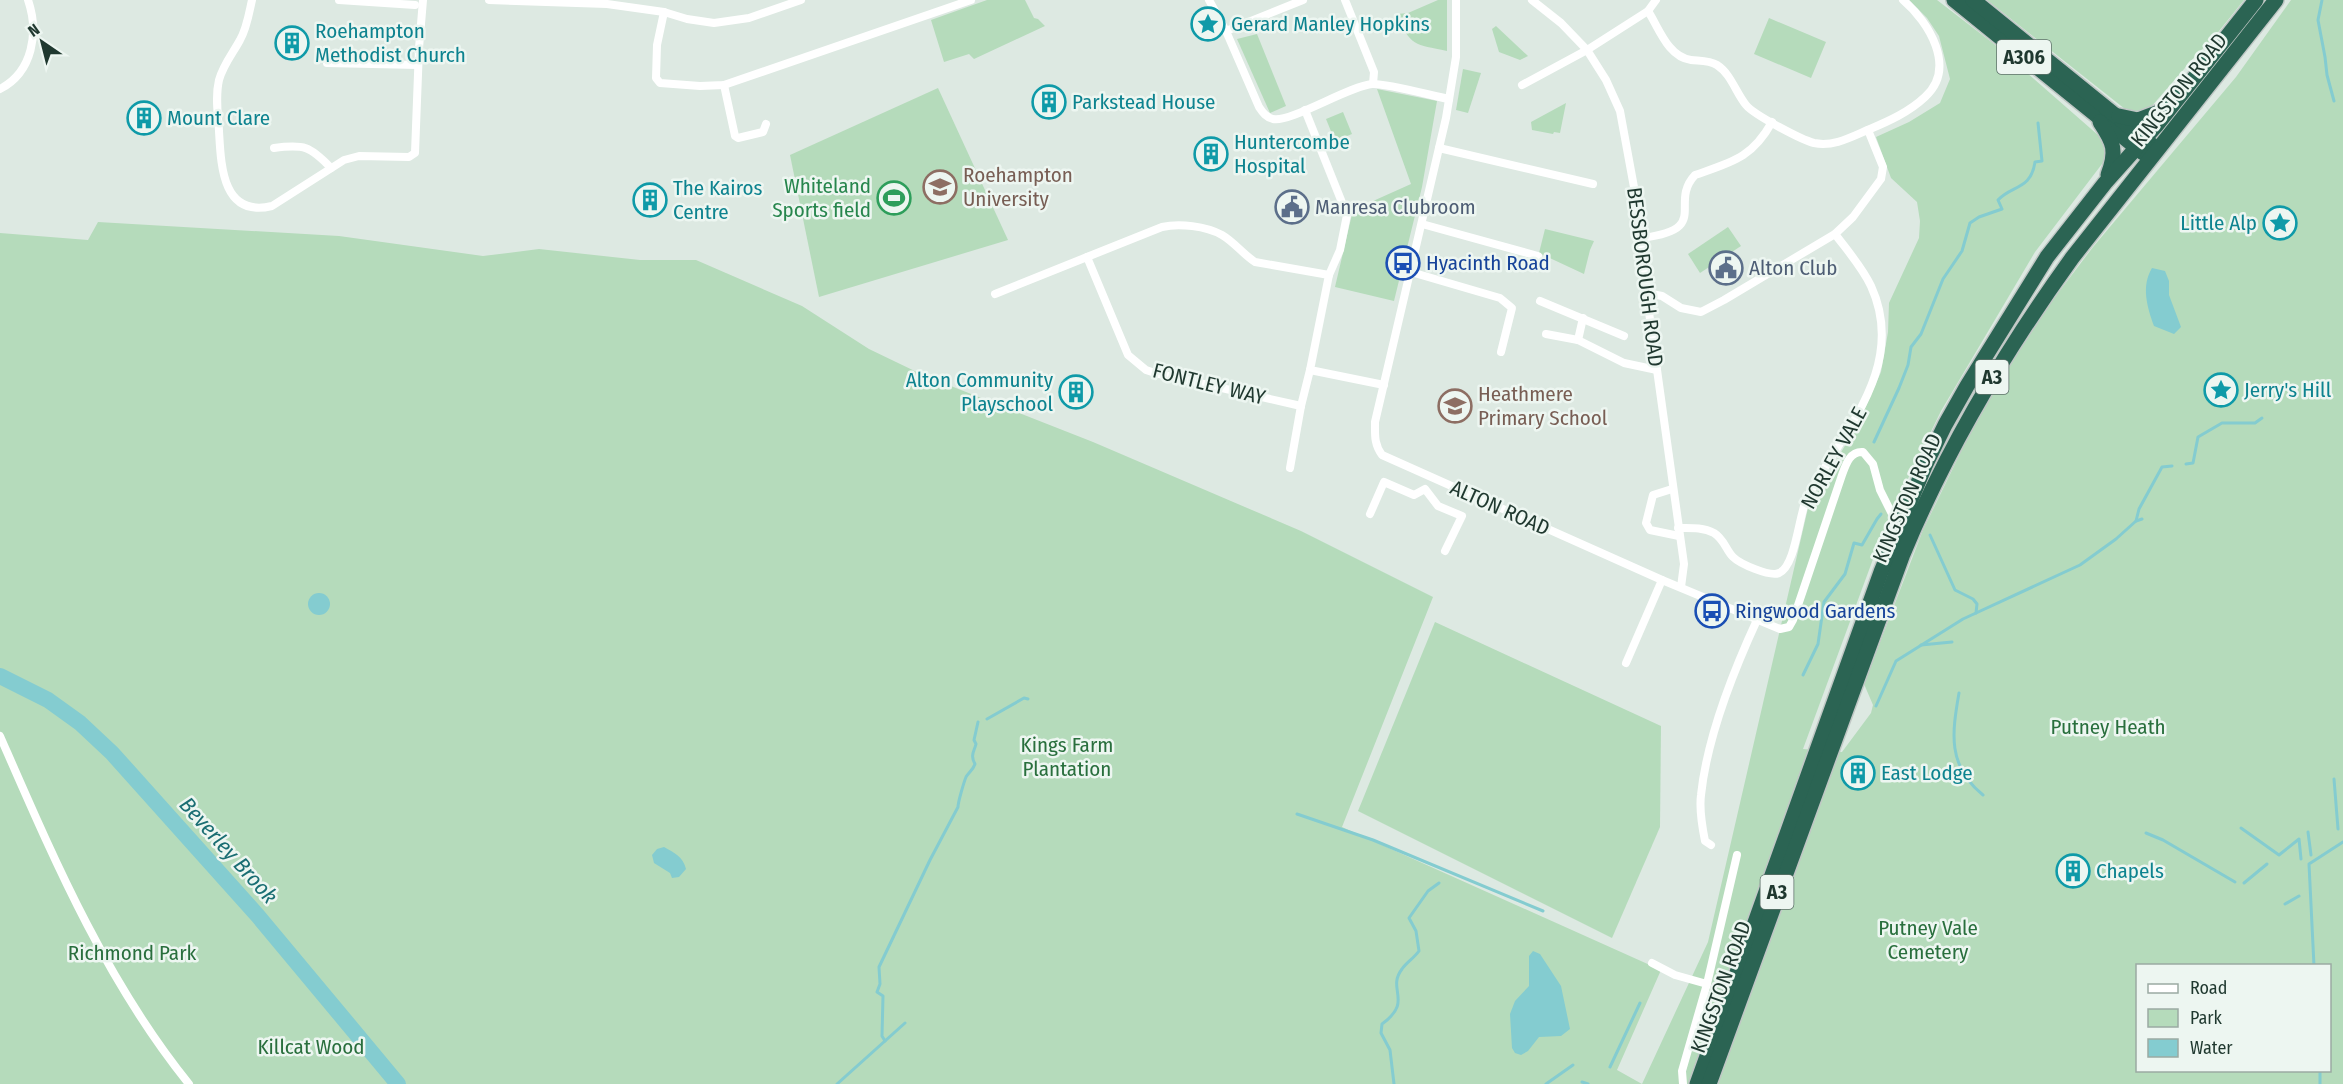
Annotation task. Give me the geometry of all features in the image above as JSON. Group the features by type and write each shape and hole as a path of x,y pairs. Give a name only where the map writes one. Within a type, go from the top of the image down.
{"highway":[{"name":"A306","path":"1954,0 2094,113 2154,154"},
{"name":"A306","path":"1973,0 2113,115 2140,143"},
{"name":"KINGSTON ROAD","path":"1694,1081 1899,528 1925,466 1967,386 2047,256 2256,0"},
{"name":"KINGSTON ROAD","path":"1694,1081 1903,554 1962,427 2041,300 2276,0"},
{"path":"2113,115 2138,120 2170,107"},
{"name":"A306","path":"2094,113 2114,149 2115,157 2105,183"}],"street":[{"path":"0,89 16,76 30,55 34,28 28,0"},
{"path":"252,0 242,38 223,68 217,94 219,159 225,185 243,204 263,208 272,206 344,160 358,156 409,158 414,153 423,0"},
{"path":"339,0 415,5"},
{"path":"489,0 607,2 714,23 734,21 801,0"},
{"path":"664,12 657,45 657,81 664,84 724,85 971,0"},
{"path":"1209,0 1226,31 1263,114 1277,119 1305,110 1356,88 1373,84 1449,99"},
{"path":"1226,31 1303,0"},
{"path":"1345,0 1374,72 1373,84"},
{"name":"ALTON ROAD","path":"1456,0 1456,57 1449,99 1375,422 1377,447 1382,455 1662,580 1780,629 1789,627 1793,620 1847,461 1854,454 1863,452 1869,457 1880,490 1899,528"},
{"name":"BESSBOROUGH ROAD","path":"1532,0 1561,23 1587,50 1606,80 1620,111 1638,208 1672,489 1684,564 1681,587"},
{"path":"1522,85 1587,50 1648,11 1656,0"},
{"path":"1648,11 1674,54 1689,60 1705,61 1717,65 1729,78 1745,104 1772,122 1810,142 1825,145 1869,130 1910,109 1927,96 1938,76 1939,59 1933,36 1911,6 1903,0"},
{"path":"327,63 418,65"},
{"path":"724,85 735,136 738,138 763,132 766,124"},
{"path":"1290,468 1300,406 1310,370 1329,274 1340,250 1347,215 1305,110"},
{"path":"1642,238 1663,235 1679,226 1685,218 1690,180 1695,175 1741,157 1752,150 1761,142 1772,122"},
{"path":"1647,292 1662,296 1681,308 1701,312 1834,234 1853,217 1881,179 1883,167 1869,130"},
{"path":"274,148 288,146 308,148 331,168"},
{"path":"1439,148 1593,184"},
{"path":"995,294 1162,227 1175,224 1222,235 1255,261 1329,274"},
{"path":"1422,224 1538,256"},
{"name":"NORLEY VALE","path":"1679,532 1702,529 1714,533 1722,540 1734,558 1770,574 1779,574 1786,568 1796,541 1806,500 1866,399 1879,365 1881,327 1878,306 1871,285 1854,258 1834,234"},
{"name":"FONTLEY WAY","path":"1087,257 1128,355 1133,361 1155,373 1300,406"},
{"path":"1411,272 1500,298 1512,308 1501,351"},
{"path":"1540,301 1624,336"},
{"path":"1578,339 1583,318"},
{"path":"1546,333 1578,339 1624,363 1657,370"},
{"path":"1310,370 1384,385"},
{"path":"1370,514 1384,482 1414,495 1425,489 1431,477"},
{"path":"1425,489 1438,506 1462,516 1445,551"},
{"path":"1672,489 1653,495 1646,523 1650,530 1679,532"},
{"path":"1626,663 1662,580"},
{"path":"1711,845 1705,841 1701,796 1717,725 1742,653 1757,620"},
{"path":"0,736 40,827 105,959 134,1008 189,1084"},
{"path":"1694,1081 1682,1071 1707,984 1737,855"},
{"path":"1652,963 1675,975 1707,984"}],"green space":[{"path":"987,0 1025,0 1034,18 1045,26 974,59 969,54 944,62 931,20"},
{"path":"1438,0 1447,0 1447,51 1415,42 1406,33 1397,14 1408,13"},
{"name":"Putney Heath","path":"1909,0 1937,0 1994,44 2098,135 2104,144 2105,160 2035,252 1941,411 1897,501 1876,551 1803,749 1842,752 1871,713 1873,705 1864,684 1923,530 1971,431 2010,365 2052,301 2093,247 2236,77 2291,0 2343,0 2343,1084 1642,1084 1708,942 1808,508 1859,422 1881,372 1888,332 1889,303 1919,238 1920,221 1917,202 1891,178 1876,137 1909,122 1940,103 1950,79 1939,36 1927,18"},
{"path":"1987,0 2244,0 2211,41 2151,107 2138,112 2125,109"},
{"path":"1769,18 1826,42 1811,78 1754,54"},
{"path":"1496,26 1528,56 1520,60 1499,52 1492,29"},
{"path":"1257,34 1286,106 1270,113 1237,39"},
{"path":"1463,69 1481,73 1468,113 1456,110"},
{"name":"Whiteland Sports field","path":"938,88 1008,240 819,297 790,155"},
{"path":"1377,89 1437,101 1422,187 1394,301 1335,287 1353,210 1411,184"},
{"path":"1566,103 1560,133 1532,130 1531,122"},
{"path":"1343,112 1352,134 1335,141 1326,119"},
{"path":"98,222 339,236 483,256 539,249 640,260 696,260 802,306 869,349 923,375 1093,442 1301,531 1433,597 1342,827 1661,970 1617,1070 1642,1084 0,1084 0,233 88,240"},
{"path":"1728,227 1741,246 1700,273 1688,254"},
{"path":"1545,229 1594,241 1584,274 1539,253"},
{"path":"1435,622 1661,726 1660,827 1612,938 1358,811"}],"water":[{"path":"2152,268 2165,271 2169,281 2169,295 2181,327 2174,334 2154,326 2151,319 2146,289"},
{"path":"319,593 327,596 330,604 327,612 319,615 311,612 308,604 311,596"},
{"path":"664,847 678,856 685,865 686,869 679,877 672,878 670,873 654,863 652,855 657,849"},
{"path":"1533,951 1540,954 1561,986 1570,1029 1561,1036 1539,1037 1528,1051 1521,1055 1515,1053 1512,1048 1510,1014 1515,1001 1529,986 1529,956"}],"waterway":[{"path":"2322,0 2318,20 2327,75 2334,101"},
{"path":"1874,442 1908,365 1911,347 1921,334 1943,279 1962,251 1970,223 1979,217 2002,209 1998,200 2030,178 2035,162 2042,161 2038,123"},
{"path":"2186,464 2193,463 2198,437 2222,423 2255,423 2262,418"},
{"path":"2136,521 2139,509 2162,467 2172,466"},
{"path":"1803,675 1818,644 1824,602 1845,574 1854,543 1862,545 1881,514"},
{"path":"1876,706 1896,661 1963,619 2080,565 2136,521 2142,519"},
{"path":"1930,535 1955,590 1973,599 1977,604 1976,613"},
{"path":"1921,645 1952,642"},
{"name":"Beverley Brook","path":"0,676 48,700 80,723 112,753 258,916 398,1084"},
{"path":"1959,693 1954,735 1958,761 1971,784 1983,795"},
{"path":"987,719 1024,698 1028,699"},
{"path":"885,1041 882,1036 883,996 877,992 880,984 879,967 958,807 966,777 975,764 973,756 976,744 974,740 978,722"},
{"path":"2334,779 2338,829"},
{"path":"1297,814 1373,840 1543,911"},
{"path":"2241,828 2279,855 2299,839 2301,859"},
{"path":"2308,832 2311,855"},
{"path":"2146,833 2163,840 2235,882"},
{"path":"2314,964 2309,864 2343,842"},
{"path":"2244,883 2267,864"},
{"path":"1394,1084 1390,1050 1381,1033 1382,1024 1396,1009 1398,976 1419,951 1416,931 1409,918 1428,891 1439,883"},
{"path":"2285,904 2299,896"},
{"path":"1610,1067 1640,1003"},
{"path":"837,1084 905,1023"},
{"path":"1546,1084 1573,1065"},
{"path":"2320,1072 2320,1084"},
{"path":"1582,1082 1588,1084"}],"place":[{"name":"Gerard Manley Hopkins","path":"1208,24"},
{"name":"Roehampton Methodist Church","path":"292,43"},
{"name":"Parkstead House","path":"1049,102"},
{"name":"Mount Clare","path":"144,118"},
{"name":"Huntercombe Hospital","path":"1211,154"},
{"name":"Roehampton University","path":"940,187"},
{"name":"Whiteland Sports field","path":"894,198"},
{"name":"The Kairos Centre","path":"650,200"},
{"name":"Manresa Clubroom","path":"1292,207"},
{"name":"Little Alp","path":"2280,223"},
{"name":"Hyacinth Road","path":"1403,263"},
{"name":"Alton Club","path":"1726,268"},
{"name":"Jerry's Hill","path":"2221,390"},
{"name":"Alton Community Playschool","path":"1076,392"},
{"name":"Heathmere Primary School","path":"1455,406"},
{"name":"Ringwood Gardens","path":"1712,611"},
{"name":"East Lodge","path":"1858,773"},
{"name":"Chapels","path":"2073,871"}],"park label":[{"name":"Kings Farm Plantation","path":"1067,757"},
{"name":"Putney Vale Cemetery","path":"1928,940"},
{"name":"Richmond Park","path":"132,953"},
{"name":"Killcat Wood","path":"311,1047"}]}
